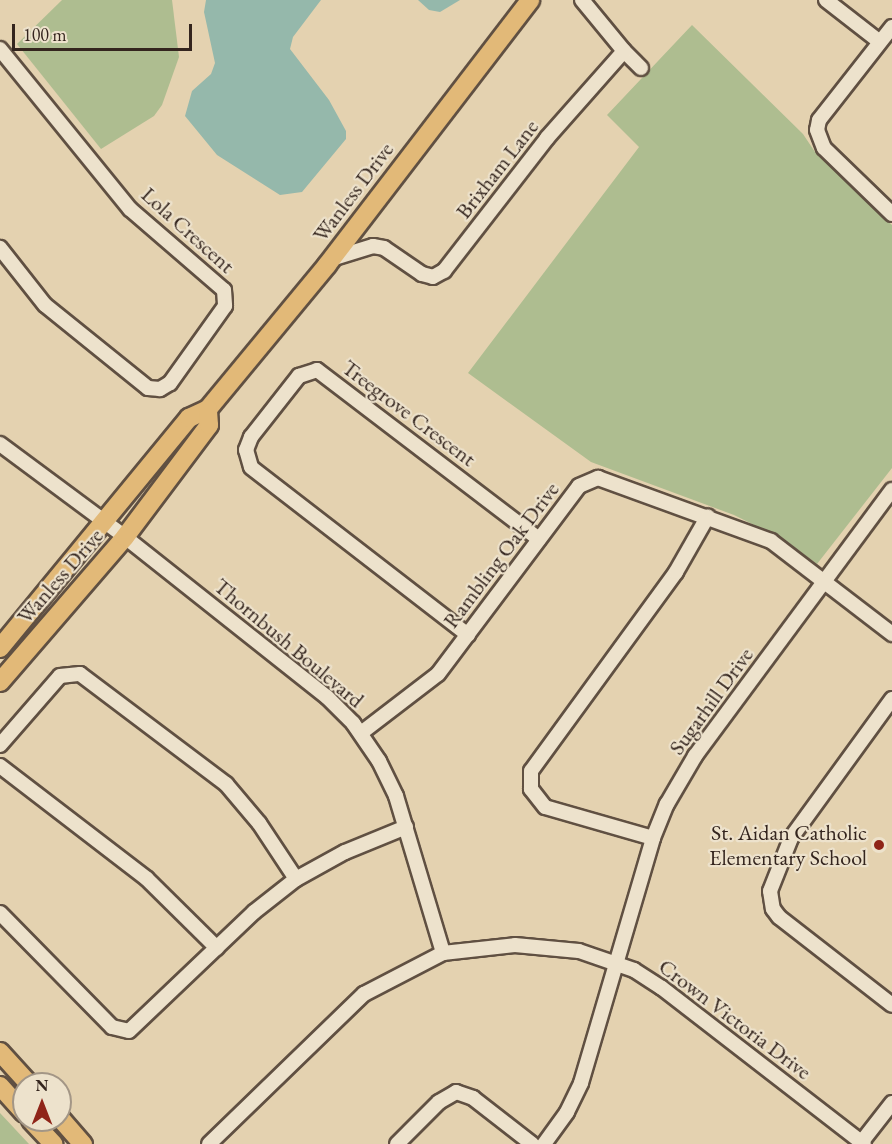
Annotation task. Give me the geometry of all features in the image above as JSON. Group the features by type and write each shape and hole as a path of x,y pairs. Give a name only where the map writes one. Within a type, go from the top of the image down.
{"main road":[{"name":"Wanless Drive","path":"0,648 106,522 189,418 208,409 331,260 530,0"},
{"name":"Wanless Drive","path":"0,682 125,537 209,425 208,409"},
{"path":"0,1052 18,1072"},
{"path":"0,1086 12,1100"},
{"path":"42,1132 53,1144"},
{"path":"72,1132 83,1144"}],"street":[{"path":"582,0 641,68"},
{"path":"826,0 880,42"},
{"path":"892,27 819,120 817,130 824,148 892,214"},
{"name":"Lola Crescent","path":"0,49 130,209 224,290 225,306 171,383 160,389 148,388 45,305 0,248"},
{"name":"Brixham Lane","path":"331,260 374,246 384,248 422,274 433,277 444,271 547,138 624,51"},
{"name":"Treegrove Crescent","path":"468,635 251,467 246,450 251,437 299,376 317,370 539,539"},
{"name":"Thornbush Boulevard","path":"0,444 106,522 327,697 361,733 388,778 406,827 443,953"},
{"name":"Rambling Oak Drive","path":"361,733 427,683 468,635 579,486 598,478 708,516 771,541 892,634"},
{"name":"Sugarhill Drive","path":"544,1144 567,1112 581,1083 653,838 667,804 695,756 892,490"},
{"path":"653,838 545,807 531,789 531,771 676,572 708,516"},
{"path":"0,745 60,676 80,674 226,784 259,823 296,879"},
{"path":"892,699 790,838 770,900 779,917 892,1005"},
{"path":"0,766 147,879 217,948"},
{"path":"0,913 112,1027 120,1031 137,1027 217,948 296,879 370,840 406,827"},
{"name":"Crown Victoria Drive","path":"209,1144 350,1005 401,972 443,953 490,946 537,945 579,951 616,963 662,988 862,1143"},
{"path":"397,1144 449,1094 456,1092 472,1098 532,1144"},
{"path":"862,1143 892,1103"}],"green space":[{"path":"62,0 172,0 179,57 162,105 154,116 101,149 17,44"},
{"path":"692,25 803,134 815,152 892,225 892,468 817,564 786,541 734,515 591,462 468,373 639,147 607,115"},
{"path":"0,1113 12,1126 12,1132 18,1132 29,1144 0,1144"}],"shaded area":[{"path":"206,0 321,0 293,37 290,49 329,100 346,131 346,139 302,192 280,195 217,155 185,116 192,91 211,74 215,63 204,12"},
{"path":"418,0 460,0 440,12 429,10"}],"place":[{"name":"St. Aidan Catholic Elementary School","path":"879,845"}]}
